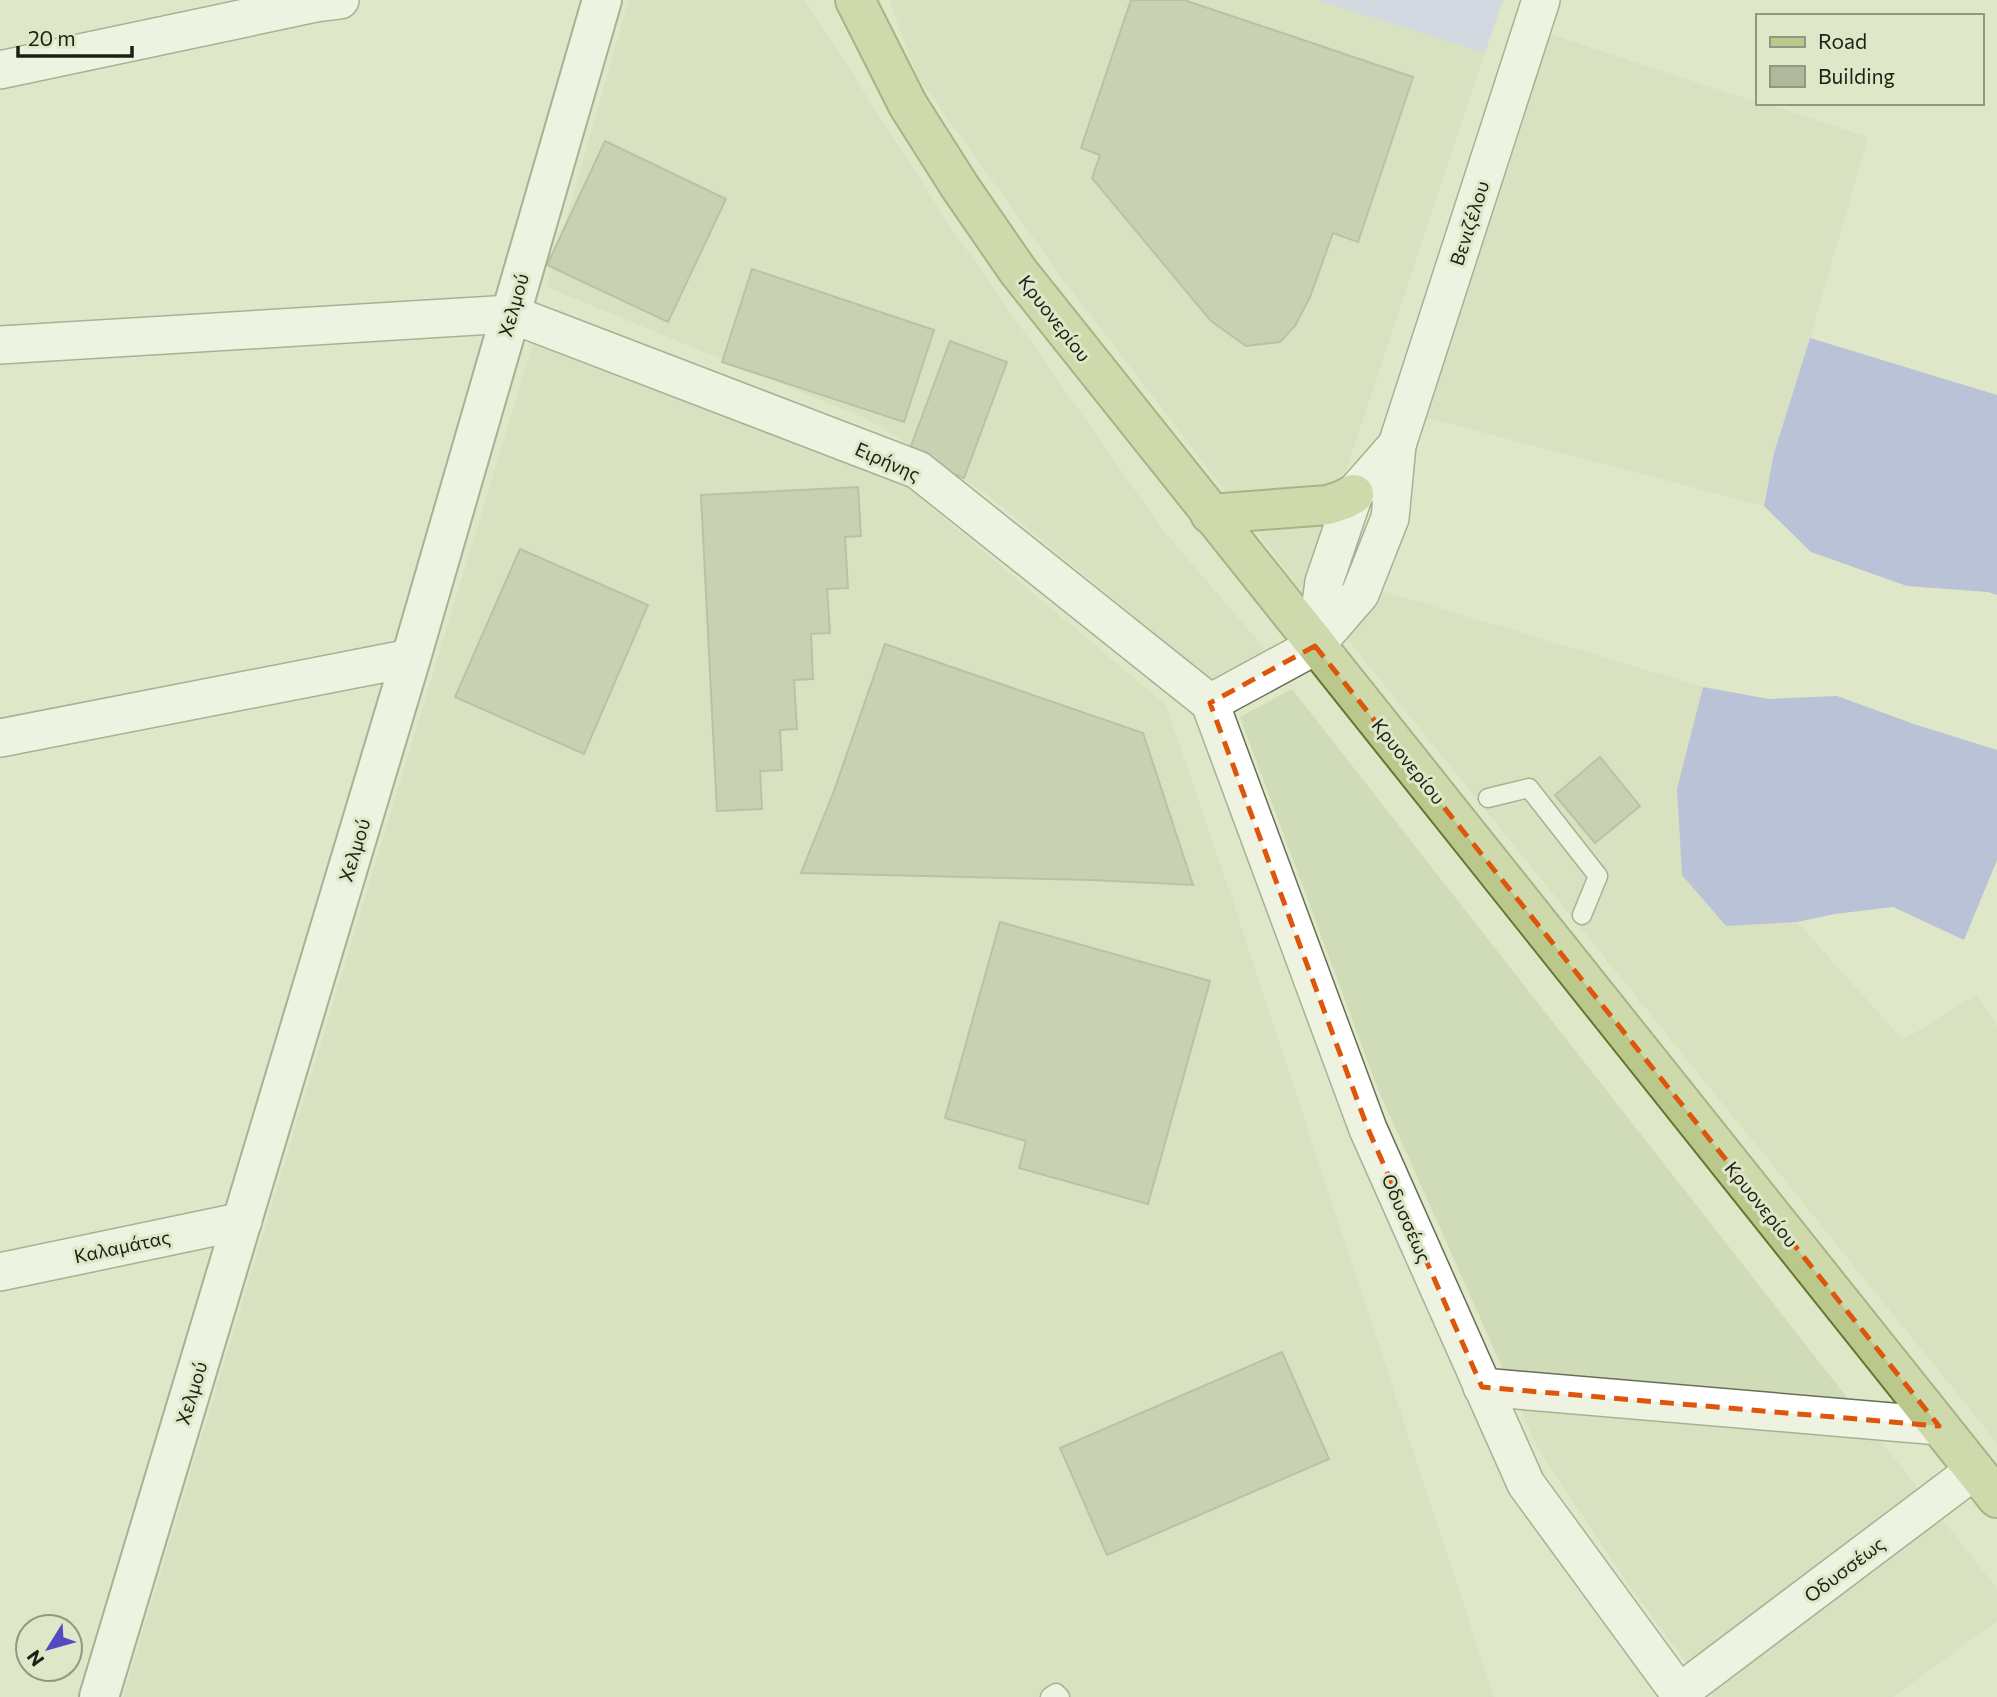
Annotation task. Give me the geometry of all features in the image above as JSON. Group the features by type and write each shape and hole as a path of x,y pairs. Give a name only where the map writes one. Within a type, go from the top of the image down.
{"main road":[{"name":"Κρυονερίου","path":"855,0 908,105 1010,261 1986,1484"},
{"path":"1210,514 1328,505 1354,494"}],"street":[{"path":"0,70 340,0"},
{"name":"Χελμού","path":"99,1697 411,658 602,0"},
{"name":"Βενιζέλου","path":"1315,646 1360,594 1390,518 1397,445 1541,0"},
{"path":"0,345 511,314"},
{"name":"Ειρήνης","path":"511,314 918,470 1210,704"},
{"name":"Βενιζέλου","path":"1315,646 1324,582 1354,494 1397,445"},
{"path":"1210,704 1315,646"},
{"path":"0,738 411,658"},
{"name":"Οδυσσέως","path":"1210,704 1368,1129 1526,1484 1681,1695 1986,1484"},
{"name":"Καλαμάτας","path":"0,1272 243,1221"},
{"path":"1482,1387 1939,1426"}],"lane":[{"path":"1488,798 1529,788 1598,876 1583,915"},
{"path":"1050,1697 1056,1693 1060,1697"}],"highlighted area":[{"path":"1315,646 1939,1426 1482,1387 1368,1129 1210,703"}],"shaded area":[{"path":"629,0 805,0 948,223 1162,529 1265,649 1213,681 985,493 871,421 547,287"},
{"path":"889,0 1317,0 1485,53 1305,595 1065,282 917,76"},
{"path":"1317,0 1503,0 1485,53"},
{"path":"1546,33 1756,102 1756,105 1769,105 1868,137 1774,453 1764,506 1416,415"},
{"path":"1810,338 1997,395 1997,595 1907,586 1811,552 1764,506 1774,453"},
{"path":"534,340 900,481 1166,705 1494,1697 123,1697"},
{"path":"1369,587 1703,687 1677,789 1682,875 1726,926 1797,922 1903,1040 1976,995 1997,1026 1997,1443 1348,640"},
{"path":"1703,687 1769,699 1837,696 1997,750 1997,860 1964,940 1893,907 1797,922 1726,926 1682,875 1677,789"},
{"path":"1292,689 1997,1589 1997,1621 1893,1697 1713,1697 1628,1584 1537,1446 1378,1089 1240,717"}],"building":[{"path":"1131,0 1184,0 1413,77 1358,242 1333,233 1310,297 1295,326 1280,342 1246,346 1211,321 1092,178 1100,155 1081,148"},
{"path":"605,141 726,199 668,322 547,265"},
{"path":"752,269 934,330 904,422 722,362"},
{"path":"950,341 1007,362 964,478 907,457"},
{"path":"858,487 861,536 845,537 848,588 827,589 830,633 811,634 813,679 794,680 797,729 780,730 782,770 760,771 762,809 717,811 701,495"},
{"path":"520,549 648,605 584,754 455,697"},
{"path":"885,644 1143,733 1193,885 801,873 834,791"},
{"path":"1600,757 1640,806 1595,843 1555,795"},
{"path":"1000,922 1210,981 1148,1204 1019,1168 1026,1141 945,1118"},
{"path":"1282,1352 1329,1459 1107,1555 1060,1448"}]}
